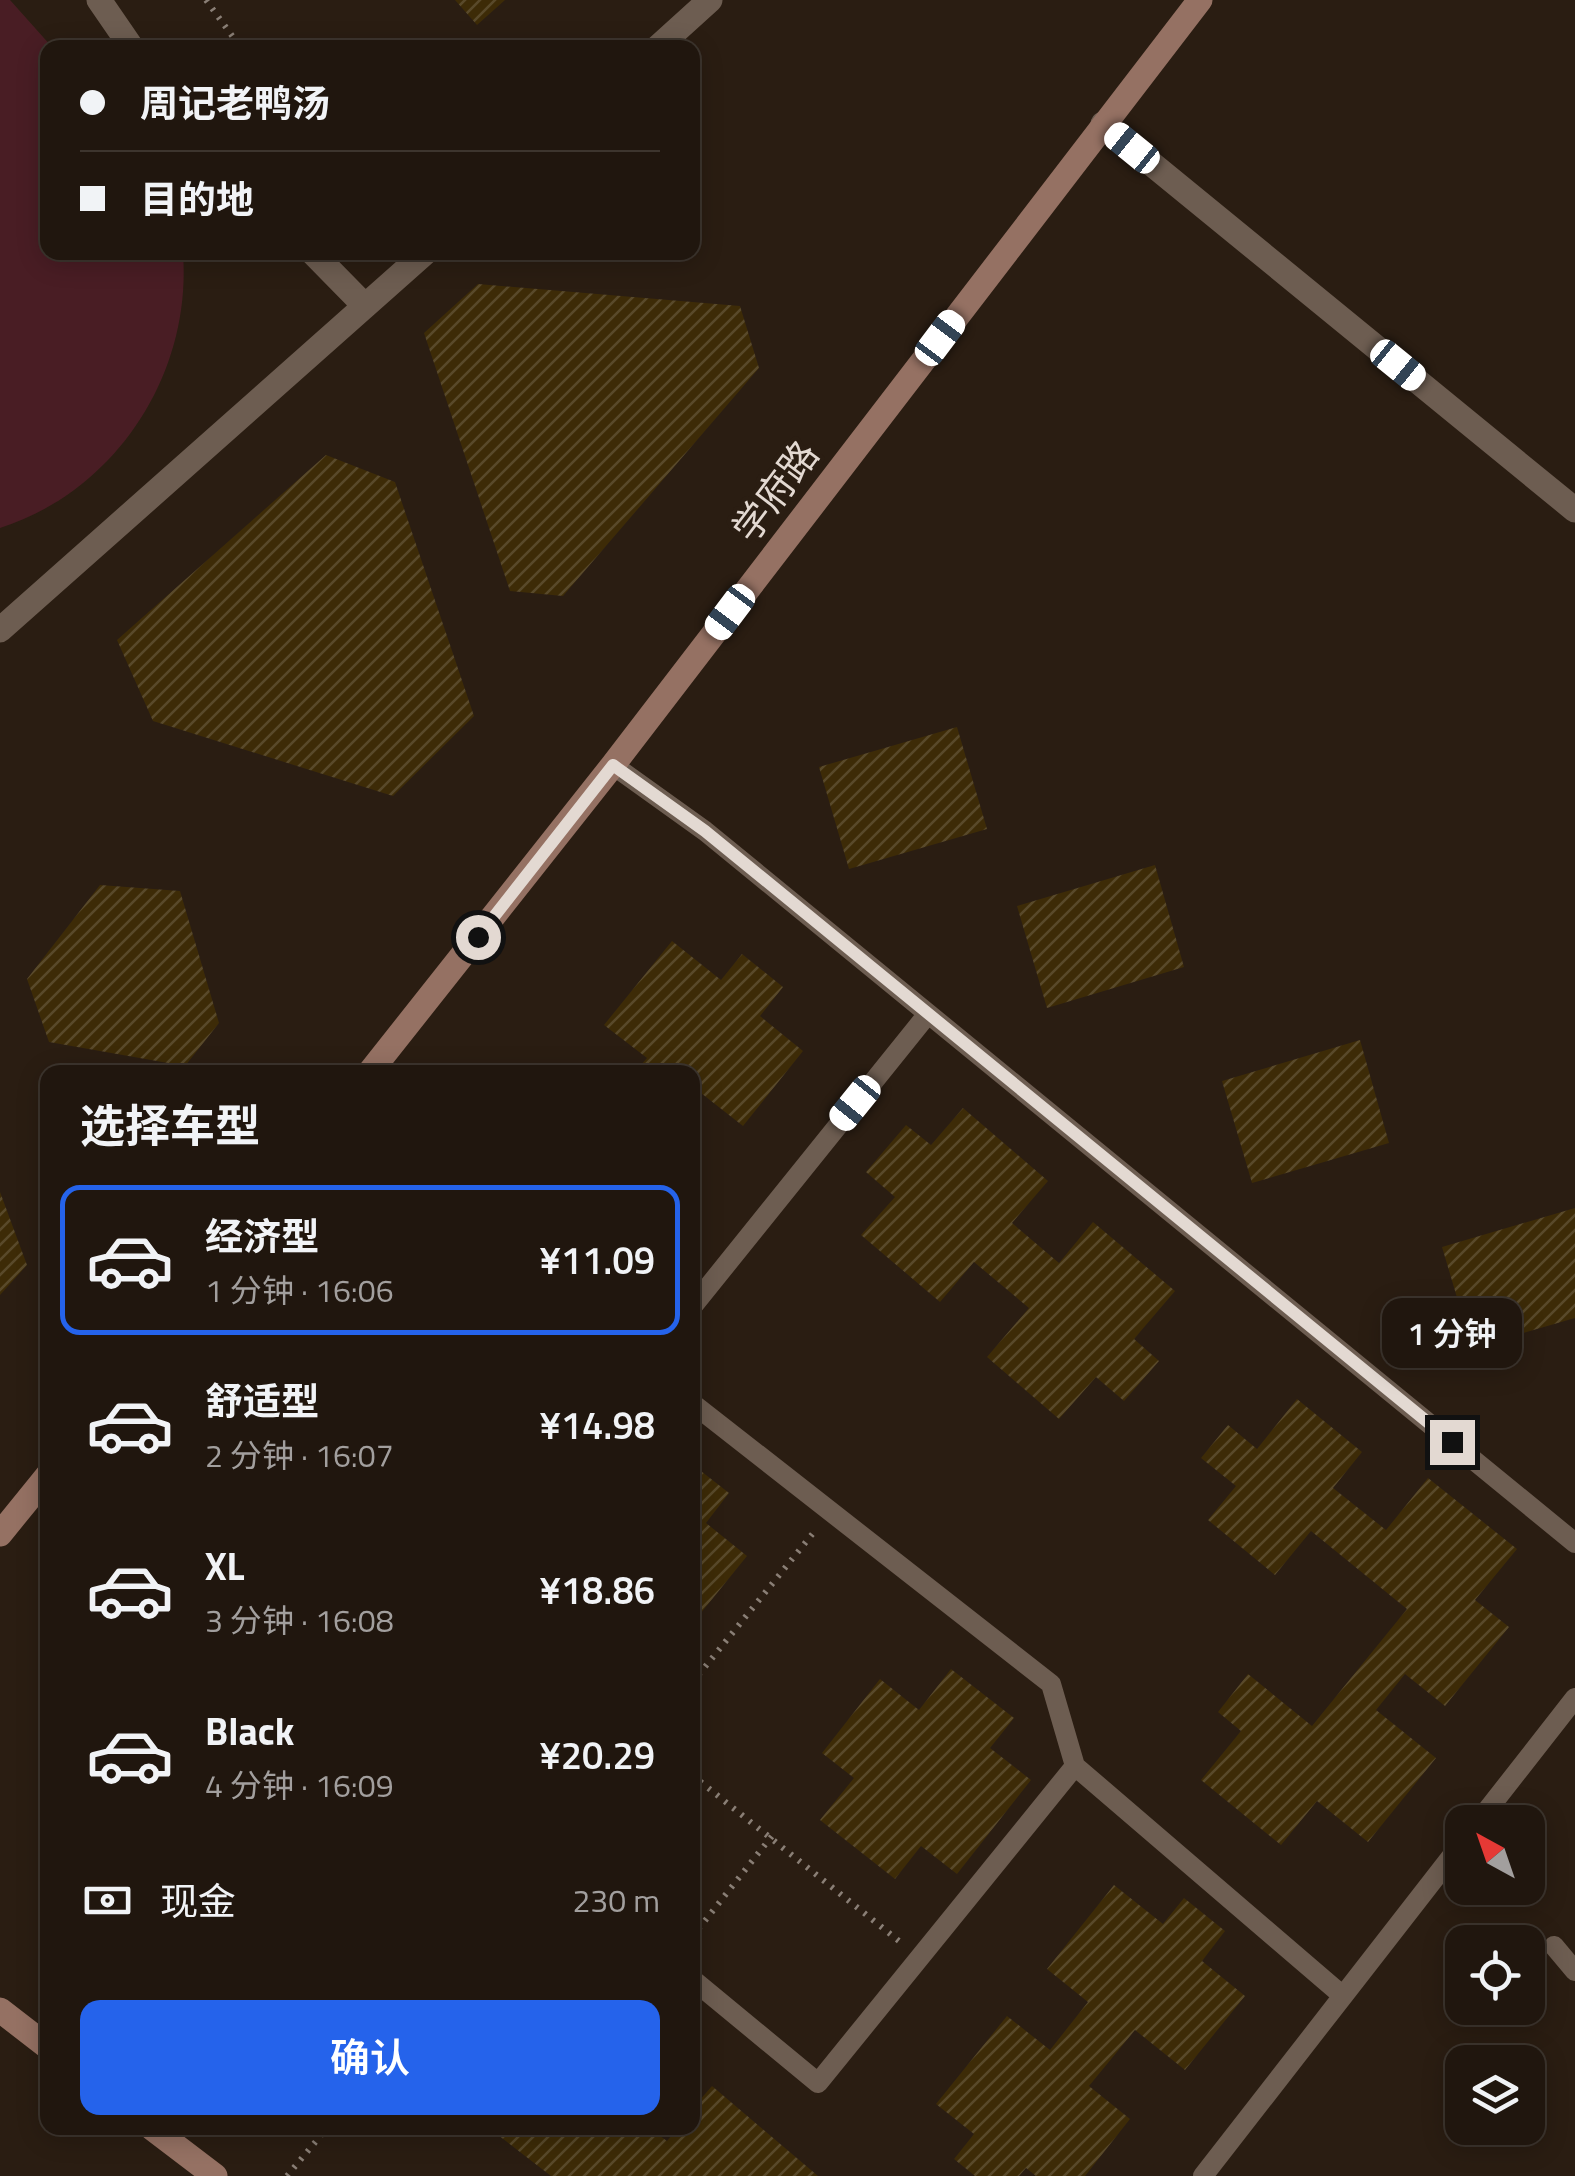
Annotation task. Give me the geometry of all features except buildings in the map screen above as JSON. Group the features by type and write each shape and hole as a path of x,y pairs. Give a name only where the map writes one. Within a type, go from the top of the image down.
{"main road":[{"name":"学府路","path":"376,1065 613,765 1200,0"},
{"path":"0,1534 40,1485"},
{"path":"0,2010 40,2041"},
{"path":"161,2135 215,2176"}],"street":[{"path":"98,0 126,40"},
{"path":"666,40 710,0"},
{"path":"1103,124 1575,510"},
{"path":"320,260 365,306"},
{"path":"0,630 417,260"}],"lane":[{"path":"613,765 705,831 1575,1543"},
{"path":"700,1297 927,1015"},
{"path":"700,1409 1050,1684 1074,1766 1343,1996"},
{"path":"1491,1805 1575,1698"},
{"path":"700,1986 818,2083 1074,1766"},
{"path":"1202,2176 1445,1864"},
{"path":"1554,1946 1575,1971"}],"path":[{"path":"206,0 236,40"},
{"path":"700,1673 831,1511"},
{"path":"700,1780 919,1958"},
{"path":"700,1927 772,1836"},
{"path":"287,2176 320,2135"}],"shaded area":[{"path":"0,0 10,0 46,40 40,40 40,260 183,260 175,342 160,383 138,422 111,457 79,486 42,511 0,528"}],"route":[{"path":"478,937 613,765 705,831 1452,1442"}]}
